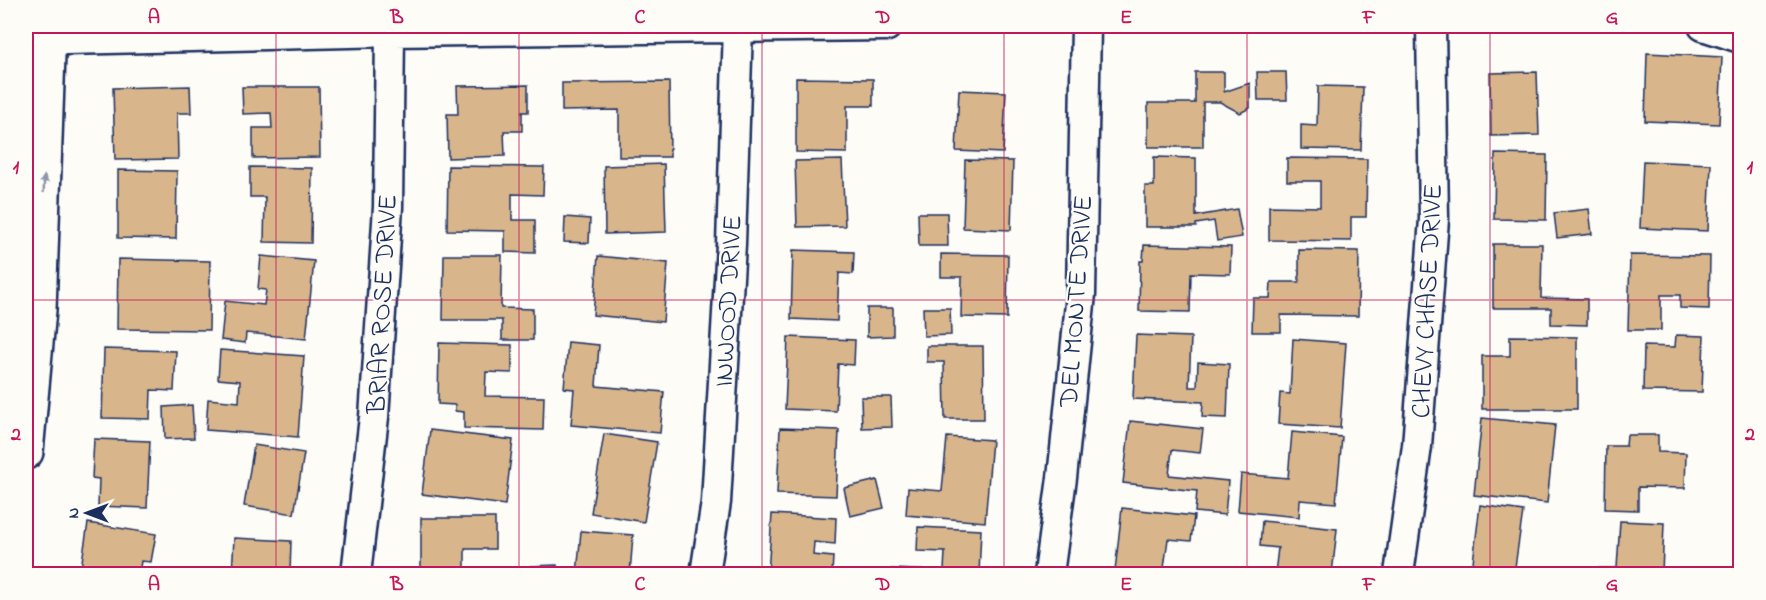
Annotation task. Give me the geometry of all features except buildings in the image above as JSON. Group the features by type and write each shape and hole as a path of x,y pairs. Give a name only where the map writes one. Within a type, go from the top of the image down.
{"main road":[{"path":"26,452 39,310 41,36"}],"street":[{"path":"41,36 886,26"},
{"name":"DEL MONTE DRIVE","path":"1049,574 1062,478 1081,294 1086,26"},
{"name":"CHEVY CHASE DRIVE","path":"1400,574 1417,446 1434,219 1431,26"},
{"path":"1703,26 1740,38"},
{"name":"INWOOD DRIVE","path":"705,574 717,491 731,244 738,27"},
{"name":"BRIAR ROSE DRIVE","path":"356,574 375,417 388,207 390,32"}]}
